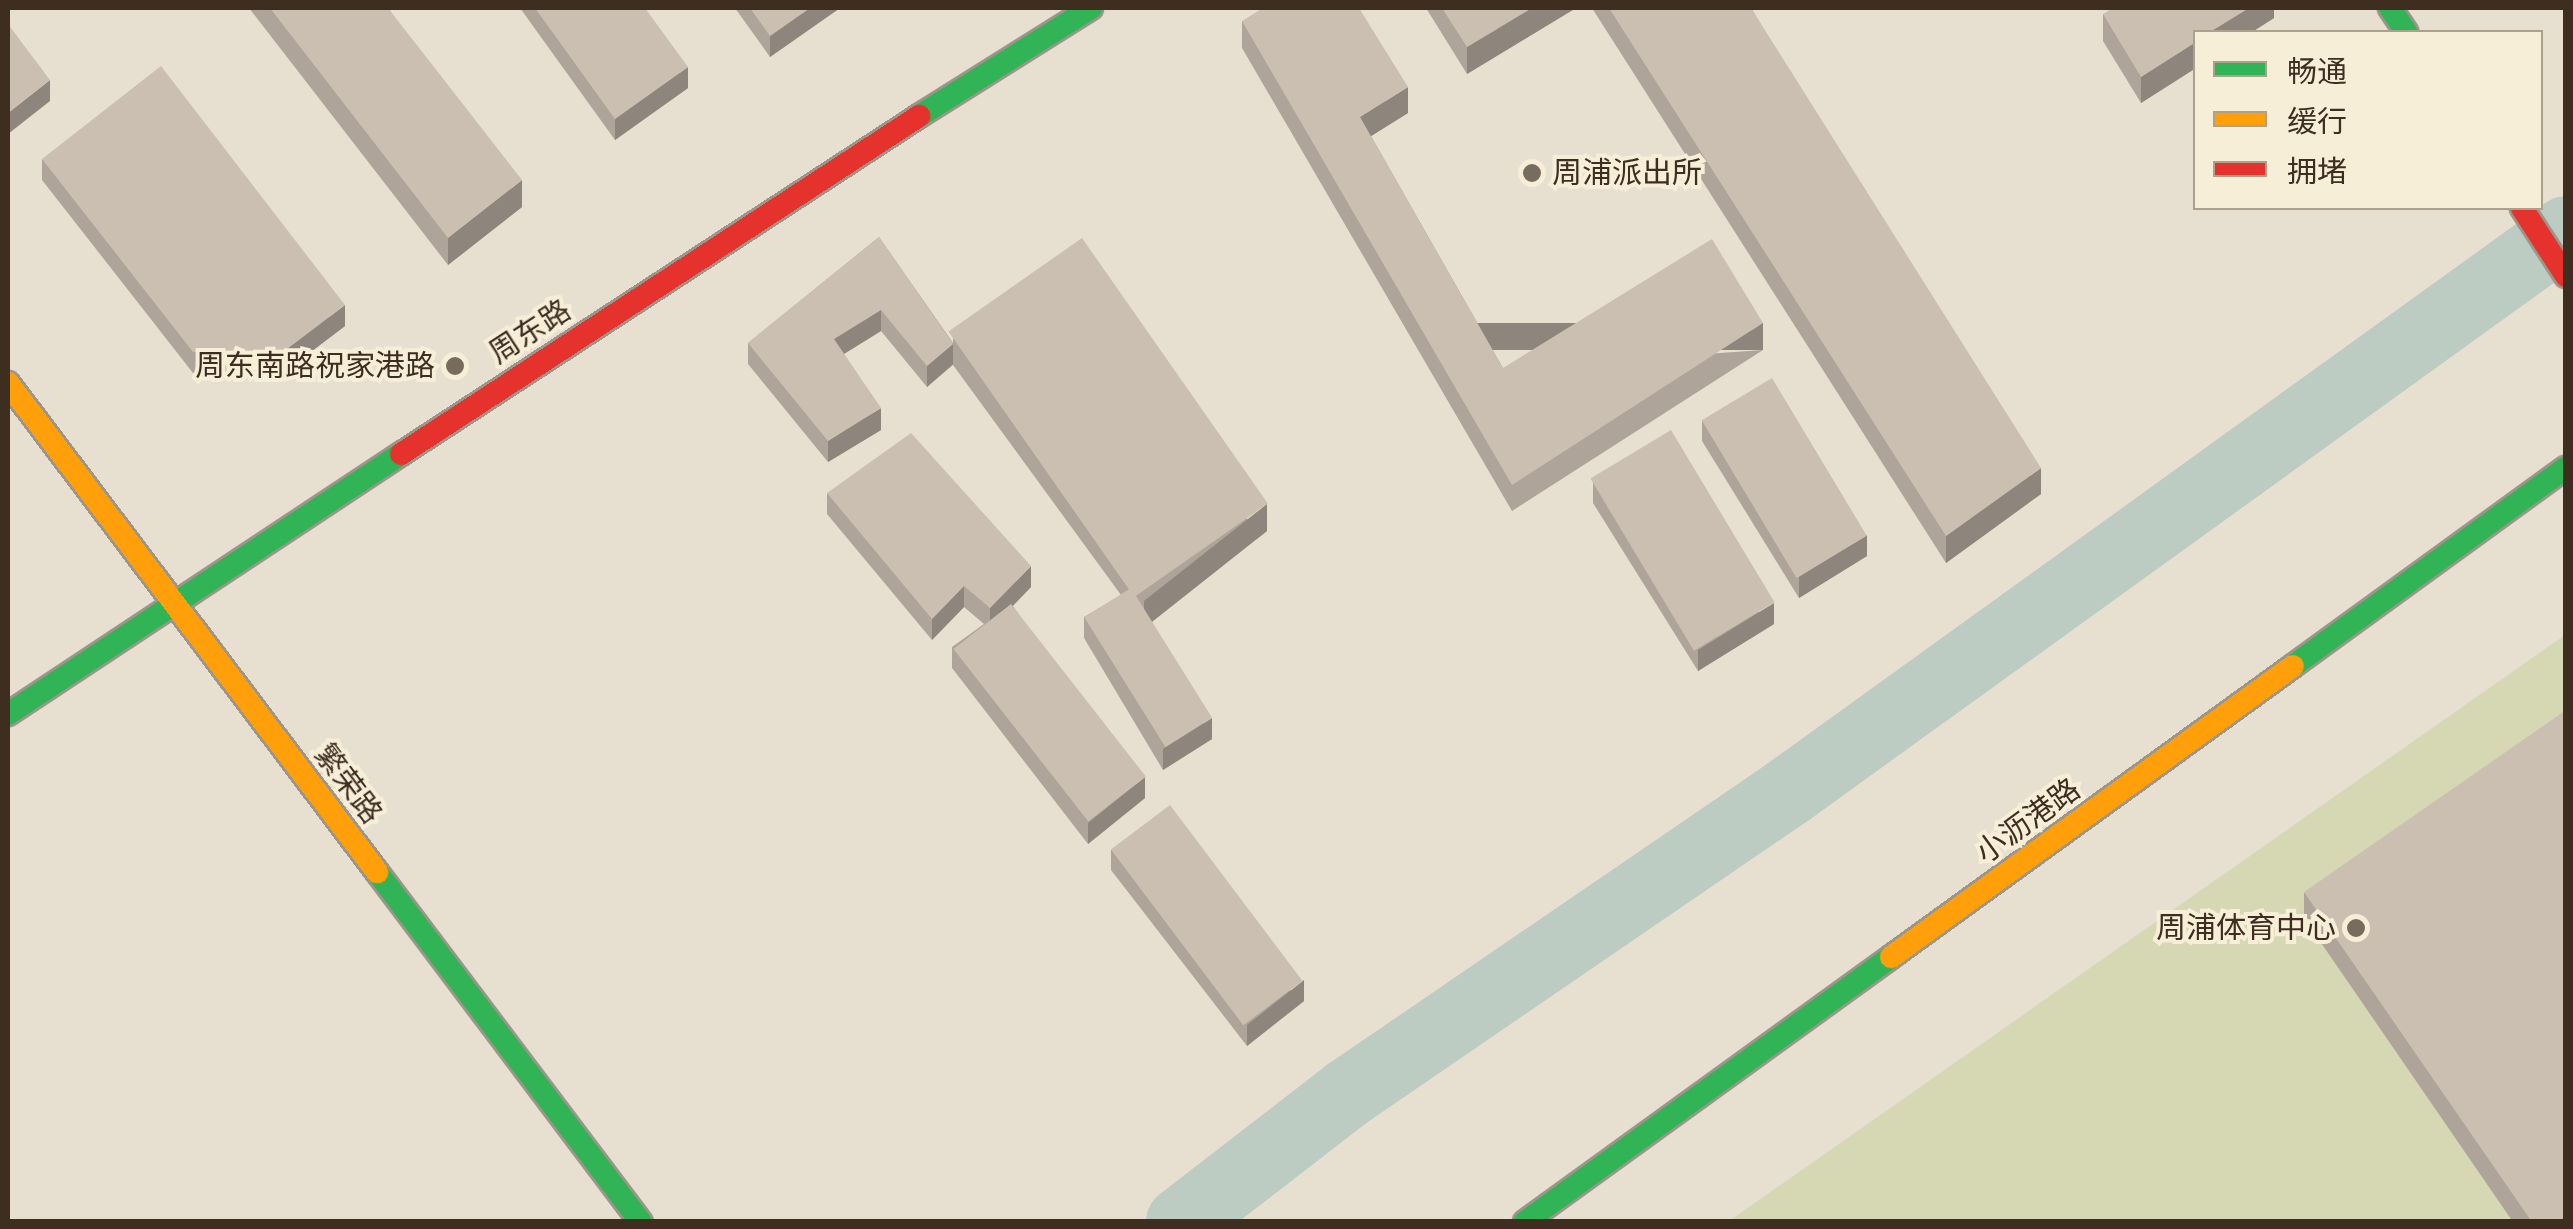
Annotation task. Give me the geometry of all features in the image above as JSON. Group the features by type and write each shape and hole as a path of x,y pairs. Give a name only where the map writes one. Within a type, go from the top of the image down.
{"street":[{"name":"周东路","path":"8,714 754,220 1091,8"},
{"path":"2390,8 2405,30"},
{"path":"2523,210 2566,276"},
{"name":"繁荣路","path":"8,383 642,1222"},
{"name":"小沥港路","path":"1526,1222 2566,468"}],"green space":[{"name":"周浦体育中心","path":"2565,635 2565,1221 1729,1221"}],"building":[{"path":"270,8 388,8 522,180 448,238"},
{"path":"535,8 645,8 688,67 615,119"},
{"path":"750,8 810,8 770,36"},
{"path":"1263,8 1359,8 1408,87 1360,117 1503,368 1712,239 1763,323 1512,485 1242,21"},
{"path":"1442,8 1532,8 1467,47"},
{"path":"1609,8 1751,8 2041,468 1946,536"},
{"path":"2113,8 2249,8 2213,30 2193,30 2193,44 2141,77 2103,14"},
{"path":"8,24 50,80 8,113"},
{"path":"161,66 345,305 279,355 193,352 42,159"},
{"path":"879,237 953,344 927,366 881,310 834,339 881,408 828,441 748,343"},
{"path":"1082,238 1268,503 1134,597 948,331"},
{"path":"1772,378 1867,536 1796,578 1702,420"},
{"path":"1671,430 1775,602 1694,651 1590,478"},
{"path":"911,433 1031,566 990,608 964,586 932,619 827,493"},
{"path":"1131,588 1212,718 1165,747 1084,617"},
{"path":"1011,604 1146,777 1088,822 953,649"},
{"path":"2566,710 2566,1222 2532,1222 2304,892"},
{"path":"1170,805 1302,981 1243,1025 1111,850"}],"waterway":[{"path":"1181,1222 1348,1093 1788,792 2566,231"}],"traffic: fast":[{"path":"919,116 1091,8"},
{"path":"2390,8 2405,30"},
{"path":"8,714 401,454"},
{"path":"2293,666 2566,468"},
{"path":"377,872 641,1222"},
{"path":"1525,1222 1891,957"}],"traffic: slow":[{"path":"8,383 377,872"},
{"path":"1891,957 2293,666"}],"traffic: jam":[{"path":"401,454 919,116"},
{"path":"2523,210 2566,276"}],"place":[{"name":"周浦派出所","path":"1532,173"},
{"name":"周东南路祝家港路","path":"455,366"},
{"name":"周浦体育中心","path":"2356,928"}]}
